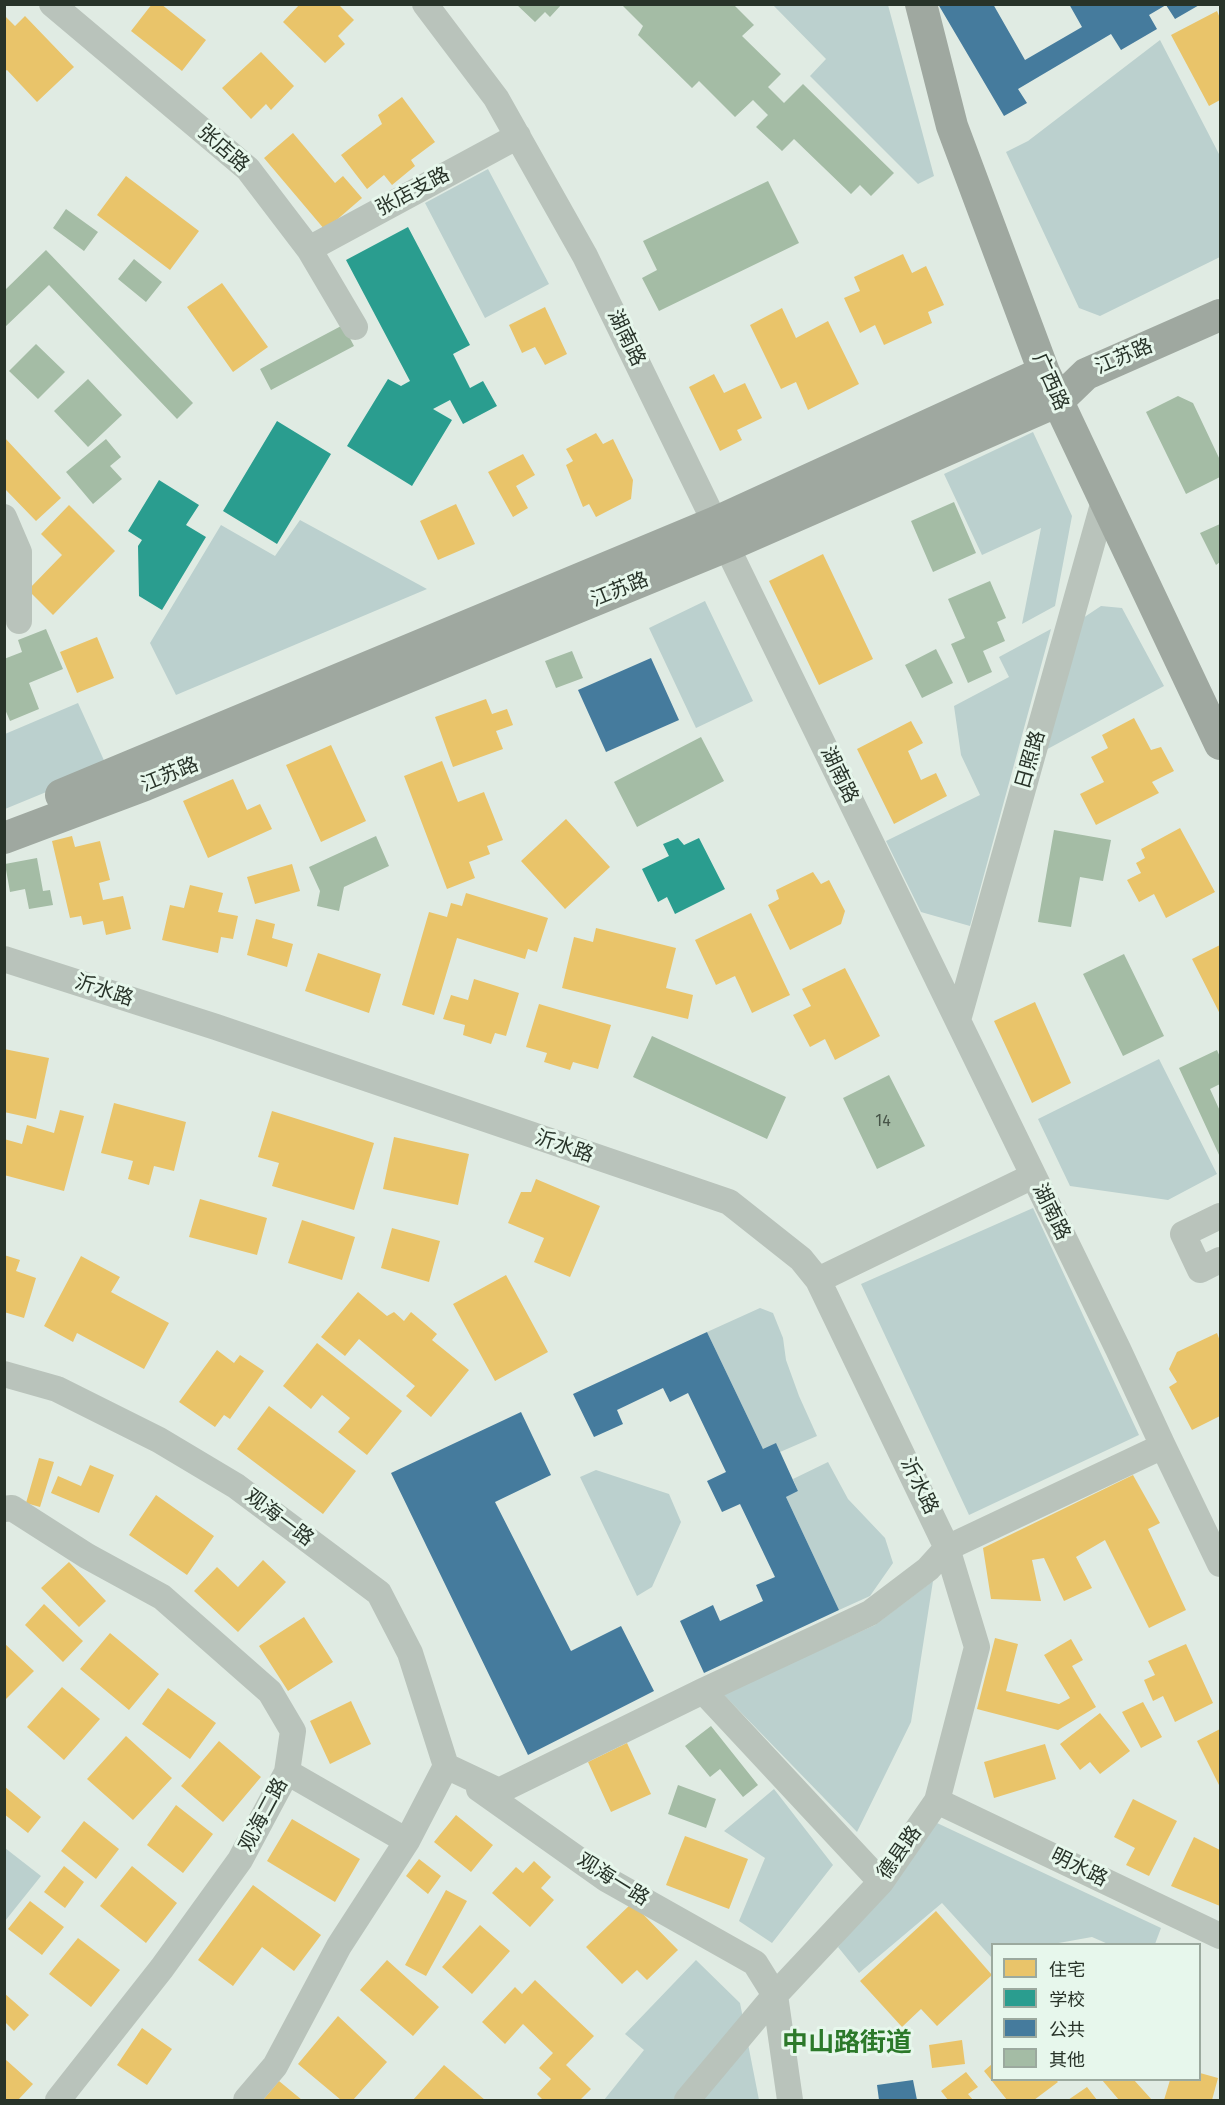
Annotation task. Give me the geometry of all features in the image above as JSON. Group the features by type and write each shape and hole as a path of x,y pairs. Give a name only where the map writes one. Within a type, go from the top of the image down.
{"main road":[{"name":"广西路","path":"921,4 952,126 1044,372 1221,744"},
{"name":"江苏路","path":"4,815 39,804 1058,401 1086,374 1221,315"},
{"name":"江苏路","path":"4,838 145,785 722,534 1044,372"}],"street":[{"name":"张店路","path":"52,4 248,169 309,249 355,327"},
{"name":"湖南路","path":"425,4 496,98 585,256 1118,1348 1162,1446 1214,1541 1221,1564"},
{"name":"张店支路","path":"309,249 518,136"},
{"name":"日照路","path":"958,1020 1104,501"},
{"path":"4,517 19,552 19,621"},
{"name":"沂水路","path":"4,959 216,1027 729,1202 801,1259 818,1280 947,1548"},
{"path":"818,1280 1033,1176"},
{"path":"1221,1216 1183,1234 1200,1270 1221,1260"},
{"name":"观海一路","path":"4,1374 57,1389 159,1440 236,1486 379,1593 410,1653 446,1766 606,1879 756,1963 775,1995"},
{"path":"246,2100 275,2066 339,1946 407,1841 446,1766 499,1791 703,1691 870,1613 928,1569 947,1548 1162,1446"},
{"name":"观海二路","path":"4,1509 12,1508 87,1556 162,1597 270,1692 293,1731 287,1772 240,1860 162,1968 58,2100"},
{"name":"德县路","path":"687,2100 775,1995 881,1882 937,1801 977,1647 947,1548"},
{"path":"703,1691 881,1882"},
{"path":"287,1772 407,1841"},
{"name":"明水路","path":"937,1801 1221,1936"},
{"path":"775,1995 790,2100"}],"shaded area":[{"path":"773,5 888,5 934,176 918,184 810,76 826,59"},
{"path":"1160,40 1220,156 1220,257 1100,316 1079,308 1006,152 1028,141"},
{"path":"488,169 549,284 485,318 425,203"},
{"path":"1033,432 1072,516 1055,606 1022,624 1041,528 982,555 944,474"},
{"path":"300,520 427,589 176,695 150,643 221,525 275,556"},
{"path":"705,601 753,701 696,728 649,628"},
{"path":"1101,606 1122,608 1164,686 1042,752 1083,618"},
{"path":"1051,629 970,926 921,912 886,841 980,795 961,755 954,706 1009,677 999,657"},
{"path":"78,703 107,767 5,809 5,734"},
{"path":"1159,1059 1217,1174 1168,1200 1070,1186 1038,1119"},
{"path":"1033,1208 1139,1435 969,1515 861,1284"},
{"path":"760,1308 773,1313 783,1338 786,1360 817,1436 780,1452 763,1449 707,1332"},
{"path":"828,1462 848,1499 885,1538 893,1563 870,1596 839,1610 786,1497 798,1491 793,1479"},
{"path":"596,1470 669,1494 681,1522 652,1587 637,1596 580,1477"},
{"path":"933,1581 911,1722 857,1832 723,1694 875,1625"},
{"path":"774,1789 833,1865 772,1943 739,1921 765,1858 724,1831"},
{"path":"937,1823 1161,1928 1155,1943 1106,1943 1092,1937 1059,1943 991,1943 991,1957 942,1903 859,1973 838,1947"},
{"path":"5,1848 41,1876 5,1921"},
{"path":"696,1960 740,2003 759,2100 604,2100 644,2050 625,2034"}],"building: 住宅":[{"path":"152,4 161,4 206,40 182,71 131,31"},
{"path":"300,4 338,4 354,20 338,36 345,44 325,63 283,22"},
{"path":"1217,11 1220,18 1220,100 1209,106 1171,35"},
{"path":"4,15 15,26 25,16 74,67 37,102 7,70 4,72"},
{"path":"261,52 294,86 271,110 266,104 251,119 222,88"},
{"path":"402,97 435,142 411,160 415,166 392,185 384,175 367,189 341,155 382,124 378,115"},
{"path":"293,133 335,183 343,176 362,198 325,230 264,158"},
{"path":"126,176 199,231 170,270 97,215"},
{"path":"903,254 912,273 926,266 944,305 928,312 932,323 884,345 875,325 860,333 844,298 860,291 854,277"},
{"path":"222,283 268,347 233,372 187,307"},
{"path":"545,307 567,354 545,365 535,347 522,353 509,325"},
{"path":"782,308 796,338 828,321 859,384 808,410 796,382 781,389 750,325"},
{"path":"714,374 724,393 745,383 762,418 737,430 742,440 720,451 689,387"},
{"path":"596,433 603,444 613,439 633,480 631,499 596,517 589,504 583,507 566,465 573,461 566,449"},
{"path":"4,437 61,498 36,521 4,488"},
{"path":"523,454 535,475 516,486 528,508 513,517 488,472"},
{"path":"456,504 475,544 438,560 420,521"},
{"path":"69,505 115,551 53,615 28,590 62,555 41,534"},
{"path":"823,554 873,659 819,685 769,581"},
{"path":"97,637 114,678 77,693 60,652"},
{"path":"486,699 492,714 507,709 513,725 496,731 503,749 453,767 435,717"},
{"path":"1134,718 1151,750 1161,747 1174,771 1152,782 1159,793 1096,825 1080,794 1104,782 1091,757 1108,748 1102,735"},
{"path":"911,721 923,743 908,751 921,780 936,773 947,796 894,824 857,749"},
{"path":"331,745 366,821 321,842 286,765"},
{"path":"442,761 458,802 484,792 503,840 487,846 490,854 469,862 475,878 447,889 404,776"},
{"path":"233,779 247,810 260,804 272,829 208,858 183,801"},
{"path":"566,819 610,867 565,909 521,861"},
{"path":"1180,828 1215,892 1166,918 1154,894 1139,902 1127,880 1141,873 1136,863 1145,858 1141,849"},
{"path":"72,836 75,847 100,841 110,880 99,883 103,900 123,896 131,929 106,935 103,921 83,925 81,916 70,918 52,841"},
{"path":"292,864 300,891 255,904 247,877"},
{"path":"813,872 821,884 829,880 845,911 841,924 790,950 768,905 779,899 776,890"},
{"path":"190,885 223,893 218,912 238,916 233,939 221,937 218,953 162,940 170,905 184,908"},
{"path":"466,893 548,918 537,952 528,949 525,959 457,938 434,1015 402,1005 429,912 447,917 451,903 462,906"},
{"path":"751,913 790,995 752,1013 735,976 716,985 695,940"},
{"path":"256,919 275,924 272,938 293,944 287,967 247,955"},
{"path":"596,928 676,948 666,988 693,995 688,1019 562,988 574,937 593,942"},
{"path":"1220,945 1220,1014 1192,959"},
{"path":"318,953 381,974 369,1013 305,991"},
{"path":"845,968 880,1036 835,1060 825,1039 810,1047 793,1015 811,1006 802,989"},
{"path":"474,979 519,993 506,1036 495,1033 491,1044 463,1035 465,1025 443,1019 451,995 468,1000"},
{"path":"1035,1002 1071,1083 1032,1103 994,1021"},
{"path":"539,1004 611,1025 598,1069 573,1062 570,1070 544,1062 547,1053 526,1047"},
{"path":"4,1049 49,1058 36,1119 4,1112"},
{"path":"114,1103 186,1122 174,1171 154,1166 149,1185 128,1179 133,1161 101,1153"},
{"path":"60,1110 84,1116 64,1191 4,1175 4,1139 22,1144 27,1125 54,1133"},
{"path":"272,1111 374,1143 354,1210 272,1186 279,1163 258,1157"},
{"path":"394,1137 469,1154 458,1205 383,1189"},
{"path":"536,1179 600,1206 570,1277 534,1262 544,1238 508,1223 521,1192 531,1192"},
{"path":"200,1199 267,1218 257,1255 189,1237"},
{"path":"302,1220 355,1237 342,1280 288,1263"},
{"path":"392,1228 440,1241 429,1282 381,1268"},
{"path":"4,1255 20,1260 16,1271 36,1278 24,1318 4,1312"},
{"path":"81,1256 120,1277 111,1292 169,1323 144,1369 77,1333 73,1342 44,1326"},
{"path":"506,1275 548,1352 495,1381 453,1304"},
{"path":"358,1292 387,1316 394,1312 404,1321 411,1312 437,1334 432,1340 469,1370 431,1417 406,1396 415,1386 359,1339 345,1356 321,1337"},
{"path":"1217,1333 1220,1341 1220,1416 1192,1430 1169,1387 1177,1382 1169,1369 1177,1352"},
{"path":"317,1343 402,1411 367,1455 338,1432 350,1418 322,1395 311,1409 283,1386"},
{"path":"217,1350 234,1363 240,1355 264,1371 230,1419 224,1415 215,1427 179,1402"},
{"path":"269,1406 356,1471 323,1514 237,1449"},
{"path":"39,1458 54,1462 40,1507 26,1503"},
{"path":"90,1465 114,1475 99,1513 51,1493 58,1476 81,1486"},
{"path":"1133,1475 1160,1523 1148,1529 1186,1610 1149,1628 1105,1540 1076,1557 1092,1588 1064,1601 1044,1558 1032,1560 1041,1601 991,1599 983,1548"},
{"path":"156,1495 214,1536 187,1575 129,1535"},
{"path":"263,1560 286,1582 238,1632 194,1591 217,1567 238,1587"},
{"path":"69,1562 106,1601 79,1627 41,1588"},
{"path":"44,1604 83,1641 63,1662 25,1625"},
{"path":"304,1617 333,1662 288,1691 259,1646"},
{"path":"110,1633 159,1674 129,1710 80,1669"},
{"path":"995,1638 1018,1644 1006,1691 1059,1704 1070,1698 1044,1655 1071,1639 1083,1660 1072,1666 1096,1707 1058,1730 977,1709"},
{"path":"4,1643 34,1671 4,1701"},
{"path":"1186,1644 1213,1703 1175,1722 1163,1696 1153,1701 1144,1680 1155,1675 1148,1661"},
{"path":"62,1687 100,1719 64,1760 27,1727"},
{"path":"168,1688 216,1723 190,1759 142,1724"},
{"path":"351,1701 371,1744 330,1764 310,1721"},
{"path":"1143,1702 1162,1737 1141,1748 1122,1712"},
{"path":"1100,1713 1130,1751 1100,1774 1090,1762 1080,1770 1060,1744"},
{"path":"1220,1729 1220,1784 1219,1785 1197,1741"},
{"path":"126,1736 172,1778 133,1820 87,1779"},
{"path":"219,1741 261,1777 223,1822 181,1786"},
{"path":"627,1743 651,1794 611,1812 588,1762"},
{"path":"1045,1744 1056,1779 994,1798 984,1762"},
{"path":"4,1786 41,1817 28,1833 4,1814"},
{"path":"1133,1799 1177,1821 1149,1876 1126,1865 1135,1848 1114,1837"},
{"path":"176,1805 213,1834 183,1873 147,1845"},
{"path":"456,1815 493,1845 471,1872 434,1842"},
{"path":"292,1819 360,1859 335,1902 267,1861"},
{"path":"84,1821 119,1849 96,1879 61,1851"},
{"path":"685,1836 748,1859 729,1909 666,1885"},
{"path":"1194,1837 1220,1850 1220,1906 1171,1886"},
{"path":"419,1859 441,1876 428,1894 406,1876"},
{"path":"534,1861 551,1877 541,1888 554,1900 530,1927 492,1893 516,1867 523,1873"},
{"path":"64,1866 84,1882 65,1908 44,1892"},
{"path":"132,1866 177,1903 146,1943 100,1906"},
{"path":"253,1885 321,1935 294,1971 262,1947 233,1986 198,1960"},
{"path":"446,1890 467,1901 426,1976 405,1965"},
{"path":"30,1901 64,1927 42,1955 8,1929"},
{"path":"632,1903 678,1950 647,1980 637,1970 622,1984 586,1947"},
{"path":"936,1911 991,1974 937,2026 921,2009 902,2027 860,1981"},
{"path":"480,1925 510,1951 472,1994 442,1967"},
{"path":"78,1938 120,1970 91,2007 49,1974"},
{"path":"387,1960 439,2007 413,2036 360,1990"},
{"path":"535,1980 594,2036 566,2065 591,2089 580,2100 543,2100 537,2094 551,2079 539,2068 553,2053 523,2024 505,2044 482,2022 515,1987 522,1994"},
{"path":"4,1993 29,2015 14,2031 4,2021"},
{"path":"338,2016 387,2062 353,2100 341,2100 298,2064"},
{"path":"142,2028 172,2049 147,2085 117,2065"},
{"path":"962,2040 965,2064 932,2068 929,2045"},
{"path":"5,2059 33,2084 18,2100 5,2100"},
{"path":"444,2065 485,2100 413,2100"},
{"path":"991,2065 991,2080 984,2071"},
{"path":"966,2072 978,2087 968,2094 973,2100 948,2100 941,2091"},
{"path":"1201,2073 1218,2078 1212,2100 1164,2100 1170,2081 1201,2081"},
{"path":"279,2081 302,2100 263,2100"},
{"path":"992,2081 1058,2082 1034,2100 1007,2100"},
{"path":"1103,2081 1135,2081 1152,2100 1119,2100"},
{"path":"1087,2087 1097,2100 1068,2100"}],"building: 学校":[{"path":"408,227 470,345 453,354 470,388 483,381 497,406 463,424 450,400 433,409 452,420 412,486 347,446 388,379 401,386 410,381 346,260"},
{"path":"277,421 331,454 277,544 223,511"},
{"path":"159,480 199,505 186,525 206,537 162,610 139,596 138,546 142,540 128,531"},
{"path":"678,838 684,845 699,838 725,889 675,914 667,897 658,902 642,869 669,856 663,844"}],"building: 公共":[{"path":"938,4 993,4 1025,60 1082,27 1069,4 1201,4 1175,19 1166,5 1149,15 1157,29 1121,50 1111,34 1018,89 1027,103 1004,116"},
{"path":"651,658 679,720 606,752 578,690"},
{"path":"707,1332 763,1449 776,1443 798,1491 786,1497 839,1610 704,1673 680,1621 713,1605 720,1621 763,1601 756,1585 775,1577 740,1504 722,1512 707,1481 726,1472 688,1393 670,1402 663,1388 617,1410 623,1424 594,1437 573,1394"},
{"path":"521,1412 551,1475 495,1502 571,1651 621,1626 654,1691 528,1755 391,1473"},
{"path":"913,2080 917,2100 879,2100 877,2085"}],"building: 其他":[{"path":"516,4 562,4 550,17 545,12 535,22"},
{"path":"621,4 733,4 754,25 742,36 781,74 768,87 784,103 803,84 894,173 871,196 860,185 851,194 794,139 782,151 756,127 768,115 753,100 735,117 699,81 692,88 638,35 643,26"},
{"path":"768,181 799,243 659,311 642,278 657,270 643,241"},
{"path":"66,209 98,232 84,251 53,228"},
{"path":"46,250 193,403 177,419 49,285 4,328 4,291"},
{"path":"134,259 162,282 146,302 118,279"},
{"path":"343,325 354,346 271,390 260,369"},
{"path":"36,344 65,372 38,399 9,371"},
{"path":"88,379 122,415 88,447 54,411"},
{"path":"1178,396 1193,403 1220,460 1220,477 1186,494 1146,412"},
{"path":"106,439 121,457 110,466 122,479 93,504 66,472"},
{"path":"954,502 976,553 933,572 911,521"},
{"path":"1220,524 1220,562 1216,565 1200,533"},
{"path":"990,581 1006,618 997,622 1005,641 983,651 992,672 968,683 951,644 965,638 948,599"},
{"path":"46,629 63,669 29,683 39,709 10,721 4,707 4,659 22,652 18,640"},
{"path":"936,649 953,683 922,698 905,665"},
{"path":"572,651 583,678 556,688 545,661"},
{"path":"701,737 724,781 637,827 614,782"},
{"path":"1054,830 1111,840 1103,881 1080,877 1071,927 1038,922"},
{"path":"376,836 389,866 344,887 339,911 317,906 320,891 309,867"},
{"path":"37,858 43,891 50,890 53,905 29,909 25,889 10,892 5,864"},
{"path":"1124,954 1164,1036 1123,1056 1083,974"},
{"path":"652,1036 786,1097 767,1139 633,1077"},
{"path":"1217,1050 1220,1057 1220,1084 1210,1089 1220,1111 1220,1157 1179,1068"},
{"path":"889,1075 925,1146 877,1169 843,1098"},
{"path":"711,1726 758,1785 743,1797 720,1769 710,1777 685,1746"},
{"path":"678,1785 716,1799 706,1828 668,1814"}],"district":[{"name":"中山路街道","path":"847,2044"}]}
